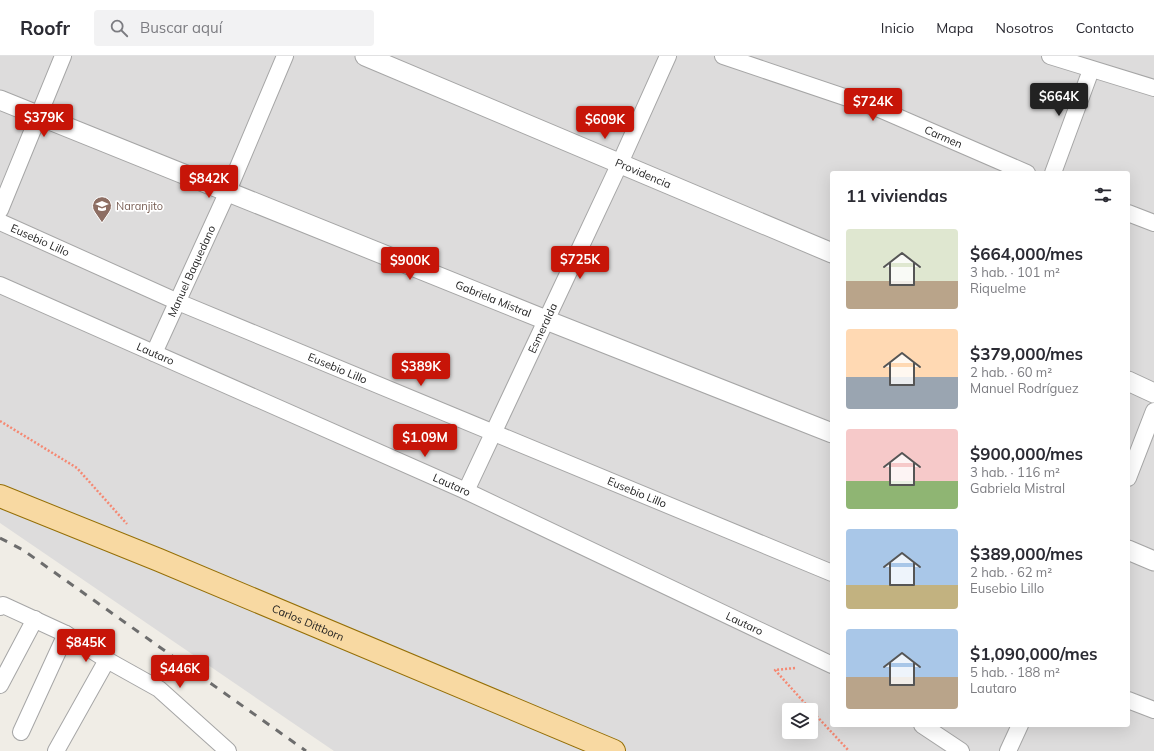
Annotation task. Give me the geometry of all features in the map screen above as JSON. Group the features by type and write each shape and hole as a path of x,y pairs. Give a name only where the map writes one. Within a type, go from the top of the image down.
{"main road":[{"name":"Carlos Dittborn","path":"0,496 614,751"}],"street":[{"path":"0,210 63,56"},
{"name":"Manuel Baquedano","path":"154,353 228,191 285,56"},
{"name":"Providencia","path":"365,56 830,252"},
{"name":"Esmeralda","path":"466,491 620,163 668,56"},
{"name":"Carmen","path":"723,56 877,108 1022,171"},
{"path":"1050,56 1091,70 1154,88"},
{"path":"1055,171 1091,70"},
{"name":"Gabriela Mistral","path":"0,100 546,320 830,432"},
{"path":"1130,214 1154,223"},
{"name":"Eusebio Lillo","path":"0,222 178,302 830,572"},
{"name":"Lautaro","path":"0,285 334,434 466,491 830,662"},
{"path":"1130,382 1154,393"},
{"path":"1130,473 1154,411"},
{"path":"1130,551 1154,561"},
{"path":"0,607 3,605 66,634 107,660 158,689 228,751"},
{"path":"0,685 35,619"},
{"path":"21,732 66,634"},
{"path":"56,751 107,660"},
{"path":"1130,701 1154,710"},
{"path":"925,727 961,751"},
{"path":"1008,751 1019,727"}],"path":[{"path":"0,421 77,468 128,526"},
{"path":"798,667 774,670 805,703"},
{"path":"818,718 849,751"}],"shaded area":[{"path":"0,56 1154,56 1154,751 334,751 0,523"}],"railway":[{"path":"0,538 23,550 306,751"}],"place":[{"name":"Naranjito","path":"102,223"}]}
